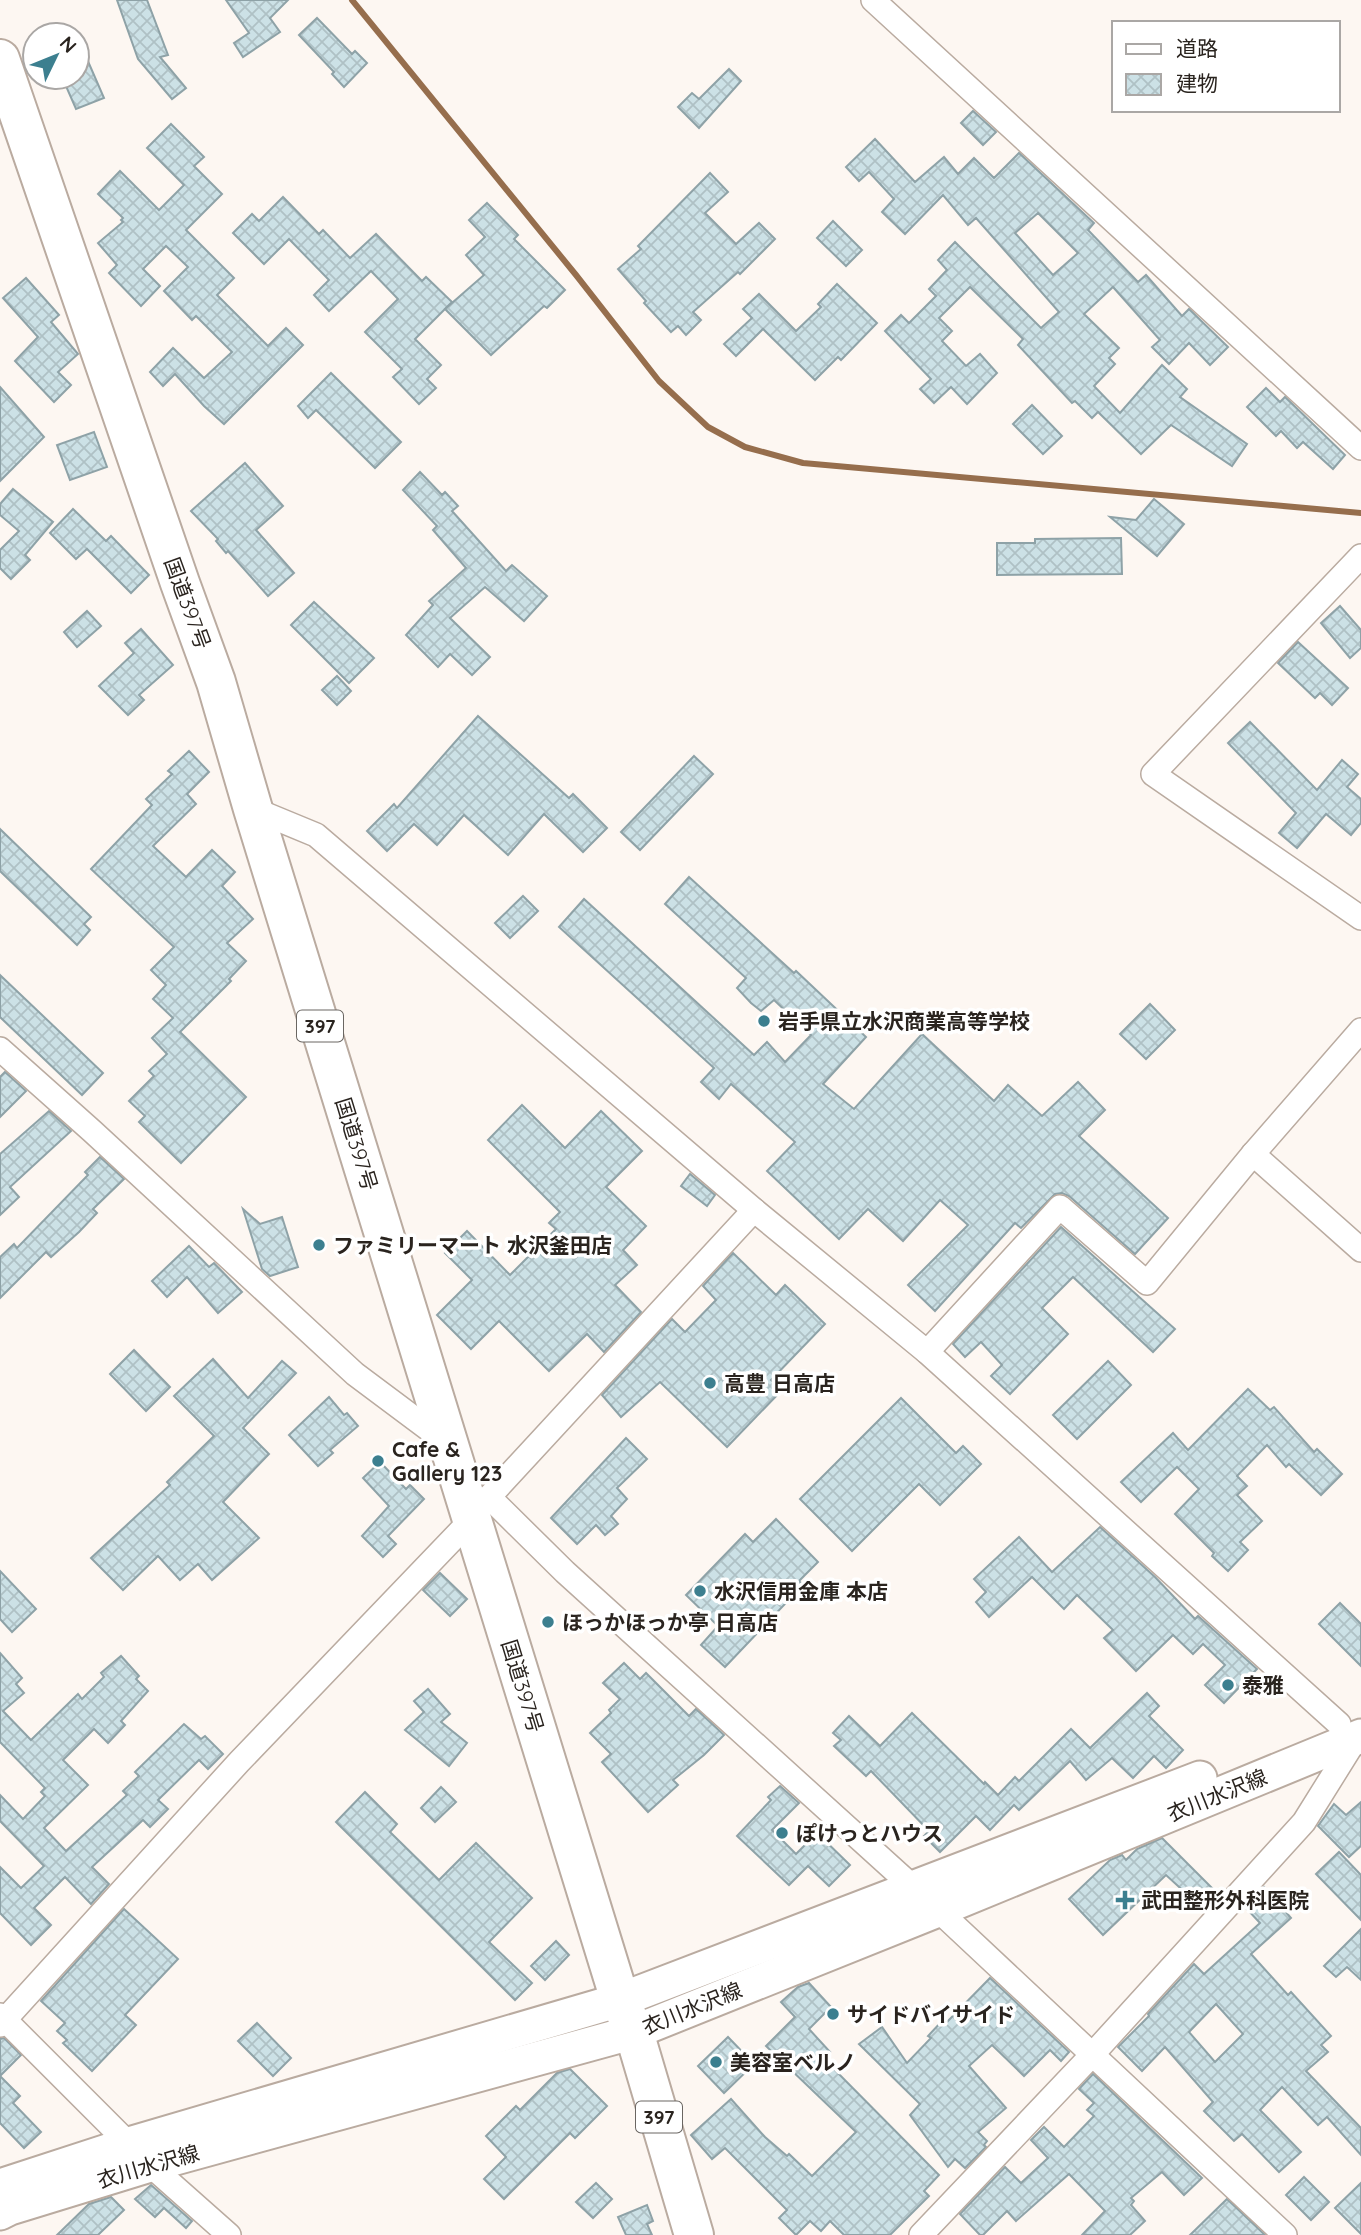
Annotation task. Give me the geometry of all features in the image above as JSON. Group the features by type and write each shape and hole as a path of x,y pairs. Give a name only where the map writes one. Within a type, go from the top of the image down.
{"highway":[{"name":"国道397号","path":"0,59 216,682 450,1444 480,1509 627,2016 694,2235"}],"main road":[{"name":"衣川水沢線","path":"627,2016 914,1888 1356,1731"},
{"name":"衣川水沢線","path":"0,2186 139,2154 627,2016 939,1910 1356,1731"},
{"name":"衣川水沢線","path":"0,2213 139,2154"}],"street":[{"path":"873,0 1361,448"},
{"path":"1361,556 1153,774 1361,918"},
{"path":"253,808 316,835 754,1210 927,1352 1356,1731 1304,1822 1091,2056 921,2235"},
{"path":"927,1352 1060,1207 1147,1283 1253,1154 1361,1030"},
{"path":"0,1049 92,1130 355,1374 450,1444"},
{"path":"1253,1154 1361,1250"},
{"path":"229,2235 139,2154 2,2020 239,1762 480,1509 754,1210"},
{"path":"480,1509 565,1572 914,1888"},
{"path":"939,1910 1091,2056 1285,2235"}],"building":[{"path":"117,0 147,0 168,55 160,57 186,88 172,99 138,59"},
{"path":"226,0 288,0 270,18 280,32 243,57 234,43 249,33"},
{"path":"317,18 352,54 355,51 367,63 344,87 332,74 334,72 299,35"},
{"path":"91,68 104,98 76,109 68,91 91,91"},
{"path":"729,69 741,81 699,128 678,107 692,93 699,99"},
{"path":"973,111 996,132 983,145 961,123"},
{"path":"171,124 204,157 194,166 222,194 186,230 234,278 217,295 268,346 286,328 303,345 224,424 175,374 163,386 150,372 173,348 204,378 232,352 196,316 192,320 164,291 188,267 166,246 143,269 160,286 141,306 109,273 117,265 98,243 123,222 123,218 98,194 120,171 159,210 184,185 147,148"},
{"path":"875,139 915,182 944,157 958,174 974,158 994,178 1019,153 1094,223 1088,230 1138,282 1146,275 1182,316 1189,309 1228,347 1210,365 1189,343 1169,364 1152,347 1160,340 1113,287 1084,314 1119,348 1109,358 1115,364 1094,386 1120,413 1162,365 1187,389 1180,397 1247,444 1232,466 1171,425 1141,454 1098,412 1092,418 1075,401 1072,403 1018,345 1023,339 970,287 939,318 952,331 942,341 966,366 980,354 997,373 967,404 951,387 934,403 920,389 931,379 885,331 901,315 909,323 936,296 929,289 947,270 938,260 955,242 1041,328 1059,312 976,218 968,225 943,195 905,234 882,212 894,199 869,172 859,181 846,167","holes":["1038,213 1078,253 1053,275 1015,233"]},
{"path":"710,173 728,192 705,213 736,244 759,223 775,239 740,274 738,272 693,312 701,320 686,335 678,326 671,332 618,269 641,249 638,246"},
{"path":"283,197 319,234 323,230 350,258 376,234 422,281 426,277 452,302 415,339 441,365 427,379 436,388 419,404 393,377 402,369 365,332 398,299 371,271 329,311 314,295 329,280 289,239 264,264 233,233 252,214 259,221"},
{"path":"487,203 518,235 514,239 565,290 491,355 445,309 484,275 466,255 485,237 469,220"},
{"path":"833,221 862,250 846,266 817,238"},
{"path":"26,278 59,315 51,322 78,354 58,372 71,385 54,402 15,361 38,337 3,298"},
{"path":"837,284 877,323 841,360 838,357 815,380 763,329 736,356 724,344 752,318 743,309 759,294 796,331 821,307 818,304"},
{"path":"331,373 401,442 375,468 316,410 308,418 298,406"},
{"path":"0,387 44,437 0,481"},
{"path":"1266,388 1280,402 1285,397 1345,455 1333,469 1303,442 1297,448 1281,431 1276,436 1247,407"},
{"path":"1032,405 1062,436 1043,454 1013,424"},
{"path":"94,432 107,467 70,480 57,445"},
{"path":"245,463 283,506 256,530 294,573 268,596 228,551 226,553 216,541 218,539 191,511"},
{"path":"420,472 442,495 445,492 458,506 452,511 506,571 512,565 547,596 524,621 485,587 450,618 490,657 472,675 450,654 438,667 406,635 433,605 429,601 466,568 433,530 437,526 403,490"},
{"path":"13,489 53,522 25,555 30,560 11,579 0,568 0,550 19,531 0,515 0,504"},
{"path":"1154,499 1184,524 1157,556 1110,517 1136,520"},
{"path":"73,509 106,541 111,536 149,575 131,593 87,549 76,559 50,533"},
{"path":"1121,538 1122,574 997,575 997,543 1035,543 1035,539"},
{"path":"314,602 374,658 349,683 291,625"},
{"path":"1340,606 1361,630 1361,648 1350,658 1321,623"},
{"path":"87,611 101,626 77,647 64,632"},
{"path":"141,629 173,665 139,695 144,700 128,715 99,686 134,653 125,643"},
{"path":"1298,642 1348,688 1332,705 1320,693 1315,698 1278,663"},
{"path":"337,676 351,691 337,705 322,690"},
{"path":"478,716 569,798 573,794 607,828 583,852 544,814 508,855 464,815 437,845 414,824 387,851 367,831 394,804 397,808"},
{"path":"1250,722 1317,790 1342,760 1358,774 1347,787 1361,799 1361,823 1351,835 1326,814 1297,848 1279,833 1296,813 1228,743"},
{"path":"189,751 209,772 187,794 196,804 153,846 186,877 212,850 235,872 222,886 253,919 227,943 246,961 229,979 231,981 180,1032 246,1097 181,1163 139,1122 145,1116 129,1101 154,1076 149,1071 167,1054 152,1038 173,1018 153,999 166,985 151,970 174,947 91,869 152,805 146,799 172,774 168,771"},
{"path":"694,756 713,774 640,850 621,832"},
{"path":"0,829 91,917 84,924 90,930 77,945 0,871"},
{"path":"689,877 866,1037 823,1084 854,1109 922,1034 994,1101 1008,1085 1042,1116 1078,1082 1105,1110 1079,1136 1168,1218 1135,1254 1069,1196 1055,1194 1021,1228 1015,1223 935,1311 908,1285 968,1225 940,1200 903,1241 868,1209 839,1239 767,1171 795,1142 731,1084 719,1099 701,1082 714,1068 559,927 584,899 754,1055 767,1042 785,1062 811,1035 774,1000 761,1011 751,1003 737,988 746,978 665,904"},
{"path":"523,896 538,911 510,938 495,923"},
{"path":"0,975 103,1073 82,1095 0,1017"},
{"path":"1150,1004 1175,1030 1146,1059 1120,1034"},
{"path":"5,1072 26,1091 0,1117 0,1077"},
{"path":"522,1105 565,1148 601,1111 642,1151 606,1187 646,1226 623,1250 637,1265 615,1285 641,1312 604,1352 587,1334 549,1371 499,1321 471,1349 437,1315 472,1280 445,1253 467,1231 510,1275 556,1229 549,1223 560,1212 488,1140"},
{"path":"49,1111 71,1131 10,1187 19,1197 0,1215 0,1154"},
{"path":"100,1157 124,1179 93,1209 97,1213 79,1232 51,1257 46,1252 0,1298 0,1257 14,1244 17,1248 88,1175 85,1172"},
{"path":"690,1174 715,1195 707,1206 681,1186"},
{"path":"243,1209 260,1224 282,1217 298,1267 270,1276 262,1269"},
{"path":"1061,1227 1175,1329 1153,1352 1073,1277 1042,1308 1068,1334 1010,1394 991,1376 1002,1365 981,1342 965,1357 953,1344"},
{"path":"189,1246 209,1267 214,1263 242,1292 218,1313 187,1277 167,1297 152,1281"},
{"path":"733,1253 776,1295 785,1285 825,1324 771,1380 782,1390 727,1447 660,1382 621,1417 602,1395 672,1319 685,1332 716,1300 703,1286"},
{"path":"134,1350 170,1387 146,1411 110,1374"},
{"path":"213,1359 248,1398 282,1361 296,1373 243,1428 269,1454 223,1502 259,1538 212,1580 198,1564 180,1580 158,1556 123,1590 91,1558 170,1485 167,1482 214,1436 174,1396"},
{"path":"1108,1361 1131,1385 1077,1439 1053,1415"},
{"path":"1248,1389 1270,1410 1274,1407 1314,1452 1317,1449 1342,1474 1321,1495 1289,1464 1286,1467 1267,1445 1237,1476 1247,1486 1237,1495 1262,1521 1240,1542 1248,1550 1228,1571 1175,1514 1199,1489 1177,1467 1141,1502 1121,1482 1173,1433 1188,1450"},
{"path":"329,1397 344,1415 347,1413 358,1426 330,1450 333,1453 318,1466 289,1435"},
{"path":"901,1398 956,1453 963,1446 981,1464 940,1505 919,1484 852,1551 800,1499"},
{"path":"626,1438 647,1459 617,1488 627,1499 611,1516 618,1524 605,1535 596,1525 577,1544 551,1518"},
{"path":"380,1462 406,1489 410,1485 424,1499 388,1536 396,1544 383,1557 362,1536 389,1506 363,1478"},
{"path":"776,1519 818,1562 799,1581 803,1585 725,1667 701,1645 718,1626 686,1595 745,1534 753,1542"},
{"path":"1100,1527 1155,1577 1195,1619 1198,1616 1257,1669 1224,1703 1205,1685 1225,1665 1203,1644 1193,1654 1173,1635 1136,1671 1104,1638 1113,1630 1077,1595 1064,1609 1032,1577 989,1617 976,1602 986,1592 974,1579 1019,1537 1052,1572"},
{"path":"0,1571 36,1609 12,1632 0,1619"},
{"path":"440,1573 467,1599 450,1616 423,1590"},
{"path":"1340,1603 1361,1624 1361,1666 1319,1624"},
{"path":"0,1653 22,1678 16,1684 24,1693 3,1711 31,1740 78,1694 82,1699 104,1677 101,1673 121,1656 139,1676 136,1679 148,1691 121,1721 125,1725 108,1743 94,1729 63,1760 88,1785 44,1828 66,1851 127,1795 123,1791 139,1776 135,1772 184,1724 201,1739 205,1736 223,1754 208,1769 199,1760 158,1800 168,1809 150,1827 143,1820 92,1867 109,1884 91,1904 65,1877 34,1908 51,1925 31,1945 0,1913 0,1867 21,1888 44,1866 0,1821 0,1795 23,1819 45,1796 41,1792 45,1788 0,1742"},
{"path":"624,1663 640,1679 646,1673 689,1716 696,1709 724,1735 673,1780 678,1785 648,1812 602,1762 611,1754 590,1733 611,1713 609,1710 620,1699 603,1683"},
{"path":"428,1689 450,1714 441,1722 467,1743 449,1766 405,1730 424,1712 414,1701"},
{"path":"1147,1693 1159,1706 1149,1716 1183,1750 1166,1768 1154,1756 1133,1778 1112,1758 1086,1780 1070,1761 1019,1810 1014,1805 990,1830 976,1816 940,1852 924,1836 929,1831 871,1771 866,1776 834,1746 841,1740 833,1733 849,1716 880,1746 912,1713 998,1795 1015,1777 1019,1781 1071,1729 1090,1748"},
{"path":"780,1786 799,1803 772,1830 796,1854 817,1833 850,1865 829,1886 808,1866 789,1885 737,1836 771,1800 768,1797"},
{"path":"441,1787 456,1802 435,1822 421,1808"},
{"path":"365,1792 397,1824 390,1832 439,1880 476,1843 532,1898 489,1942 532,1983 515,2000 336,1822"},
{"path":"1361,1802 1361,1846 1349,1857 1318,1826 1334,1804 1346,1815"},
{"path":"1162,1838 1215,1891 1200,1906 1166,1875 1103,1935 1069,1899 1110,1860 1122,1855 1126,1860 1137,1849"},
{"path":"1339,1852 1361,1875 1361,1920 1316,1874"},
{"path":"1264,1887 1291,1918 1251,1954 1288,1995 1291,1992 1331,2036 1321,2045 1328,2052 1306,2071 1361,2128 1361,2155 1327,2117 1318,2125 1282,2087 1260,2110 1301,2152 1279,2172 1242,2134 1234,2141 1204,2111 1213,2102 1165,2047 1142,2071 1118,2047 1194,1964 1204,1974 1260,1923 1245,1907","holes":["1216,2004 1243,2034 1215,2062 1189,2032"]},
{"path":"124,1909 178,1959 125,2015 136,2025 92,2071 63,2043 67,2040 57,2031 65,2023 41,2001"},
{"path":"1361,1929 1361,1980 1347,1967 1336,1977 1324,1966"},
{"path":"556,1941 569,1955 545,1980 531,1966"},
{"path":"990,1978 1069,2052 1061,2061 1050,2050 1024,2076 992,2045 969,2066 1006,2108 978,2132 987,2141 984,2145 986,2147 965,2168 955,2159 948,2167 910,2115 920,2104 859,2044 882,2027 907,2063 931,2038 928,2036 943,2020 946,2023"},
{"path":"809,1983 831,2007 809,2029 830,2052 823,2058 939,2175 924,2191 929,2196 890,2235 844,2235 830,2221 821,2231 810,2221 796,2235 779,2218 787,2210 725,2148 712,2159 691,2135 731,2099 765,2137 787,2156 789,2154 812,2176 856,2132 766,2046 795,2017 781,2002 798,1987"},
{"path":"257,2023 291,2058 273,2076 238,2041"},
{"path":"728,2037 754,2064 724,2093 698,2066"},
{"path":"4,2038 21,2055 0,2076 0,2039"},
{"path":"570,2069 607,2106 575,2138 570,2133 504,2199 484,2179 506,2157 486,2136 516,2106 520,2110 557,2073"},
{"path":"1093,2074 1202,2178 1184,2195 1162,2172 1131,2198 1134,2201 1131,2205 1145,2221 1130,2235 1082,2235 1105,2211 1069,2174 1016,2221 1007,2211 980,2235 960,2214 1005,2167 1021,2183 1048,2158 1031,2140 1044,2127 1064,2147 1094,2116 1087,2110 1094,2103 1079,2089"},
{"path":"0,2076 20,2096 13,2103 41,2132 24,2148 0,2123"},
{"path":"1304,2177 1329,2202 1311,2220 1286,2195"},
{"path":"596,2183 612,2199 593,2218 576,2202"},
{"path":"1361,2183 1361,2234 1335,2208"},
{"path":"151,2185 192,2221 186,2228 164,2208 155,2217 135,2199"},
{"path":"111,2197 124,2210 98,2235 57,2235 89,2204"},
{"path":"1227,2199 1265,2235 1190,2235"},
{"path":"647,2205 653,2221 647,2224 652,2235 626,2235 618,2217"}],"waterway":[{"path":"352,0 659,381 708,427 745,447 803,463 1361,513"}],"place":[{"name":"岩手県立水沢商業高等学校","path":"764,1021"},
{"name":"ファミリーマート 水沢釜田店","path":"319,1245"},
{"name":"高豊 日高店","path":"710,1383"},
{"name":"Cafe & Gallery 123","path":"378,1461"},
{"name":"水沢信用金庫 本店","path":"700,1591"},
{"name":"ほっかほっか亭 日高店","path":"548,1622"},
{"name":"泰雅","path":"1228,1685"},
{"name":"ぽけっとハウス","path":"782,1833"},
{"name":"武田整形外科医院","path":"1125,1900"},
{"name":"サイドバイサイド","path":"833,2014"},
{"name":"美容室ベルノ","path":"716,2062"}]}
